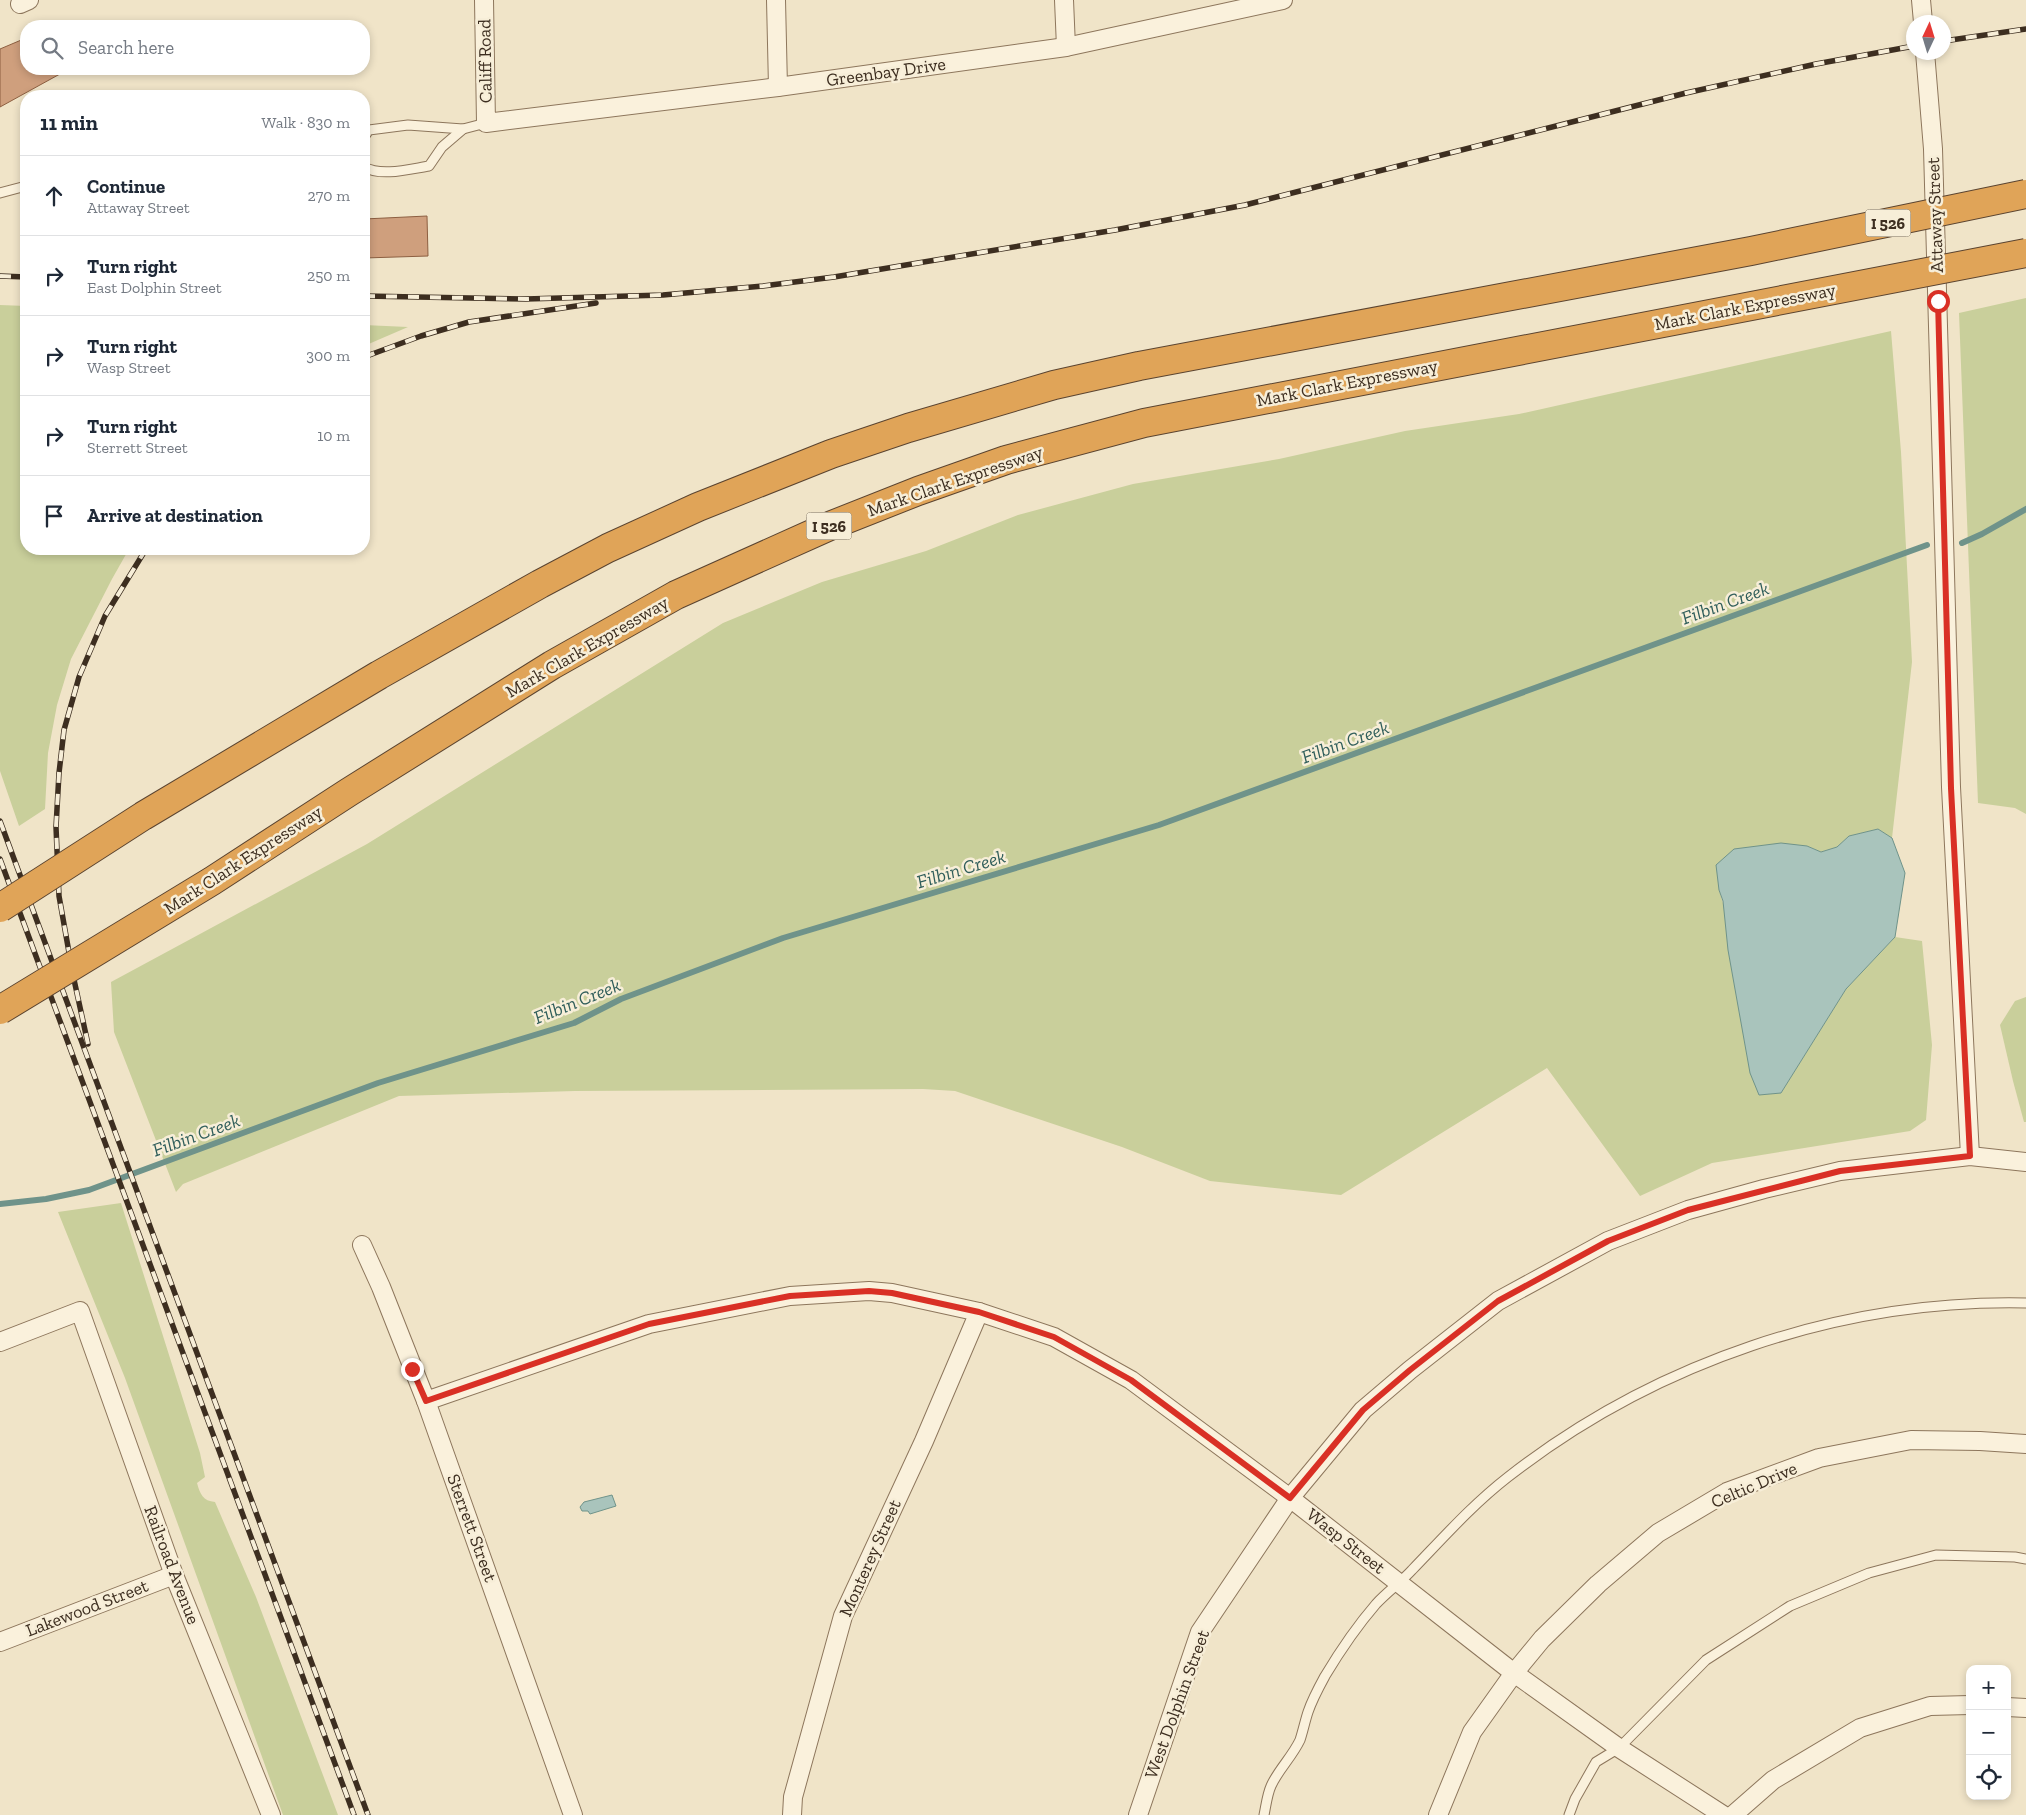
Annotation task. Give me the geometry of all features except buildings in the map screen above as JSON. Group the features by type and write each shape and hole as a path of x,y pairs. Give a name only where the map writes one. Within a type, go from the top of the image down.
{"highway":[{"name":"I 526","path":"0,908 142,816 379,675 540,584 608,548 698,507 831,454 908,428 1045,388 1139,366 1751,251 2026,194"},
{"name":"Mark Clark Expressway","path":"0,1010 212,881 349,792 604,634 676,595 757,558 832,524 918,491 1006,460 1144,423 2026,254"}],"street":[{"name":"Califf Road","path":"484,0 486,123"},
{"path":"776,0 778,86"},
{"path":"1064,0 1066,47"},
{"name":"Greenbay Drive","path":"486,123 1066,47 1283,0"},
{"path":"1921,0 1922,15"},
{"name":"Attaway Street","path":"1925,60 1933,149 1951,788 1970,1156"},
{"name":"West Dolphin Street","path":"1138,1815 1200,1632 1290,1498 1363,1410 1410,1370 1498,1301 1608,1241 1688,1210 1840,1171 1970,1156 2026,1162"},
{"name":"Sterrett Street","path":"362,1245 381,1287 426,1401 573,1815"},
{"name":"Wasp Street","path":"426,1401 649,1324 790,1296 869,1291 892,1293 979,1312 1054,1337 1131,1380 1290,1498 1514,1673 1619,1748 1724,1815"},
{"name":"Railroad Avenue","path":"0,1342 80,1311 174,1575 271,1815"},
{"name":"Monterey Street","path":"792,1815 793,1797 843,1616 924,1441 979,1312"},
{"name":"Celtic Drive","path":"1438,1815 1472,1732 1514,1673 1542,1639 1598,1584 1658,1533 1727,1492 1819,1458 1911,1440 2026,1444"},
{"name":"Lakewood Street","path":"0,1642 174,1575"},
{"path":"1733,1815 1773,1780 1860,1728 1930,1706 1966,1706"},
{"path":"2011,1707 2026,1708"}],"lane":[{"path":"370,130 408,125 462,129 486,123"},
{"path":"370,171 396,171 429,166 442,147 462,129"},
{"path":"0,193 20,188"},
{"path":"1264,1815 1271,1786 1300,1740 1308,1710 1324,1679 1342,1649 1376,1605 1454,1524 1507,1478 1561,1440 1613,1406 1661,1382 1722,1356 1791,1333 1866,1316 1943,1305 1993,1302 2026,1303"},
{"path":"1570,1815 1575,1799 1596,1762 1619,1748 1706,1660 1790,1606 1869,1573 1936,1554 2015,1556 2026,1559"}],"green space":[{"path":"2026,298 2026,814 2015,808 1978,803 1959,313"},
{"path":"0,305 20,306 20,555 126,555 71,659 57,705 48,753 45,809 19,826 0,771"},
{"path":"370,325 408,327 370,343"},
{"path":"1891,331 1901,452 1912,662 1892,838 1878,829 1849,836 1837,847 1821,852 1807,846 1719,890 1781,1093 1846,989 1895,937 1922,941 1932,1045 1926,1120 1910,1131 1712,1163 1640,1196 1547,1068 1341,1195 1210,1181 1122,1147 955,1091 923,1089 575,1091 399,1096 183,1184 176,1192 114,1032 111,982 367,844 723,623 822,582 926,551 1018,515 1133,484 1279,459 1405,431 1519,414"},
{"path":"2026,997 2026,1122 2024,1122 2000,1025 2015,1001"},
{"path":"121,1203 200,1453 205,1477 197,1483 199,1490 205,1498 215,1502 256,1597 338,1815 283,1815 125,1378 58,1212"}],"water":[{"path":"1878,829 1892,838 1905,873 1895,937 1846,989 1781,1093 1759,1095 1750,1073 1728,950 1723,901 1719,890 1716,865 1734,849 1781,843 1807,846 1821,852 1837,847 1849,836"},
{"path":"612,1495 616,1506 590,1514 588,1511 582,1511 580,1507 584,1502"}],"waterway":[{"name":"Filbin Creek","path":"1962,543 2026,509"},
{"name":"Filbin Creek","path":"0,1204 46,1199 89,1190 378,1083 574,1023 621,999 783,938 1159,825 1927,545"}],"railway":[{"path":"1951,40 2026,29"},
{"path":"370,296 526,299 663,295 763,286 834,277 1115,230 1245,205 1686,93 1816,64 1906,47"},
{"path":"0,276 20,277"},
{"path":"370,355 421,336 469,322 596,303"},
{"path":"88,1044 59,896 56,827 59,773 64,730 79,677 105,616 142,555"},
{"path":"0,821 368,1815"},
{"path":"0,859 354,1815"}],"route":[{"path":"412,1369 426,1401 649,1324 790,1296 869,1291 892,1293 979,1312 1054,1337 1131,1380 1290,1498 1363,1410 1410,1370 1498,1301 1608,1241 1688,1210 1840,1171 1970,1156 1951,788 1938,301"}]}
